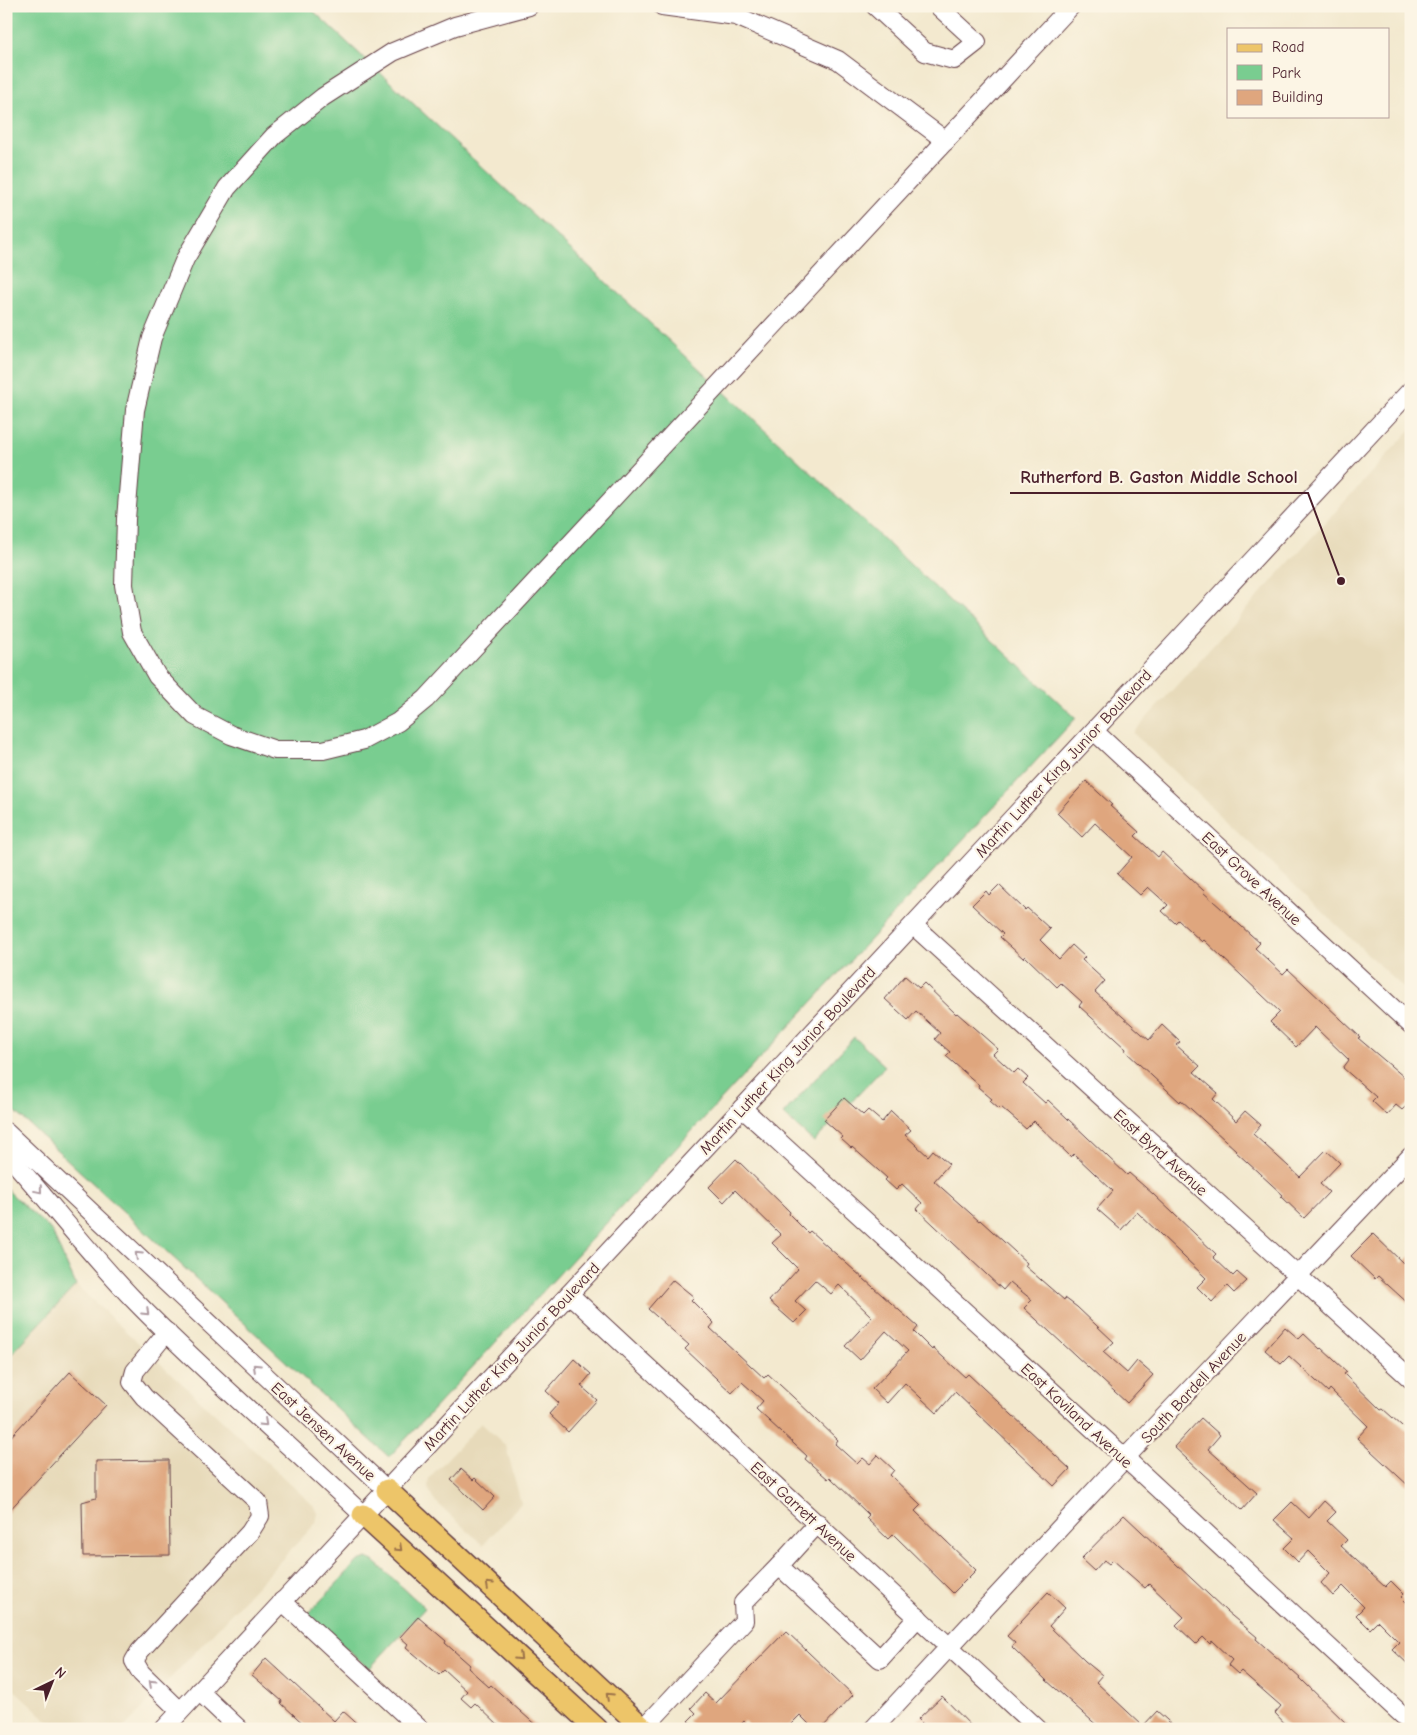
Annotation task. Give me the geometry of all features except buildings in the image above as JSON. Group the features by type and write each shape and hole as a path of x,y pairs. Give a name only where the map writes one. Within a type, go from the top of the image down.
{"main road":[{"name":"East Jensen Avenue","path":"387,1490 644,1728"},
{"path":"363,1515 596,1729"}],"street":[{"path":"529,6 455,26 393,52 323,96 274,136 227,188 184,259 152,338 135,410 126,519 124,585 132,632 157,676 194,716 231,735 275,750 323,750 364,740 398,722 426,699 1071,6"},
{"path":"662,6 736,16 838,60 946,141"},
{"path":"875,6 926,52 954,60 977,42 938,6"},
{"name":"Martin Luther King Junior Boulevard","path":"164,1729 1411,390"},
{"name":"East Grove Avenue","path":"1094,731 1411,1025"},
{"name":"East Byrd Avenue","path":"912,925 1411,1379"},
{"name":"East Kaviland Avenue","path":"742,1108 1125,1458 1411,1723"},
{"name":"East Jensen Avenue","path":"6,1132 387,1490"},
{"path":"6,1153 119,1285 166,1332 363,1515"},
{"name":"South Bardell Avenue","path":"873,1729 1125,1458 1411,1156"},
{"name":"East Garrett Avenue","path":"569,1294 1038,1729"},
{"path":"166,1332 135,1371 132,1382 144,1397 258,1502 260,1516 250,1532 140,1651 134,1661 141,1673 180,1711"},
{"path":"644,1728 744,1621 743,1603 818,1523"},
{"path":"779,1566 880,1660 918,1617"},
{"path":"282,1601 420,1729"},
{"path":"199,1691 239,1729"}],"shaded area":[{"path":"1411,429 1411,995 1133,733"},
{"path":"76,1285 315,1507 318,1513 316,1523 123,1729 57,1729 6,1682 6,1360"},
{"path":"481,1423 506,1446 521,1503 483,1545 433,1499 428,1488 429,1478"}],"green space":[{"path":"6,6 308,6 1076,718 389,1457 6,1103"},
{"path":"854,1037 885,1066 814,1142 783,1114"},
{"path":"6,1189 51,1230 76,1285 6,1360"},
{"path":"367,1558 374,1561 425,1608 369,1669 308,1614 358,1561"}],"place":[{"name":"Rutherford B. Gaston Middle School","path":"1341,581"}]}
